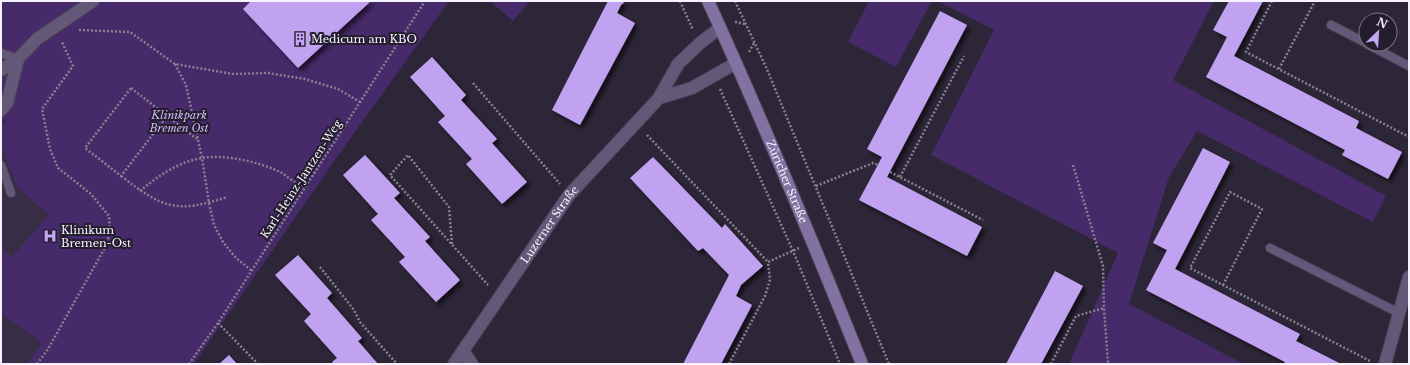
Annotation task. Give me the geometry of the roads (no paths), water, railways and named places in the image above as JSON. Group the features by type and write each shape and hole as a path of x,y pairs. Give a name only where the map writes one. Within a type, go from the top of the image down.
{"main road":[{"name":"Züricher Straße","path":"708,1 814,242 862,364"}],"street":[{"path":"1,70 18,59 37,39 93,1"},
{"name":"Luzerner Straße","path":"454,364 569,195 659,98 678,64 700,43 720,28"},
{"path":"1,110 7,103 18,59"},
{"path":"659,98 692,88 736,63"},
{"path":"1385,364 1409,277"},
{"path":"463,351 472,364"}],"lane":[{"path":"1331,24 1358,39"},
{"path":"1382,52 1409,66"},
{"path":"1,53 18,59"},
{"path":"1,165 11,193"},
{"path":"1270,248 1399,313"}],"place":[{"name":"Medicum am KBO","path":"300,39"},
{"name":"Klinikum Bremen-Ost","path":"50,236"}],"park label":[{"name":"Klinikpark Bremen Ost","path":"179,121"}]}
